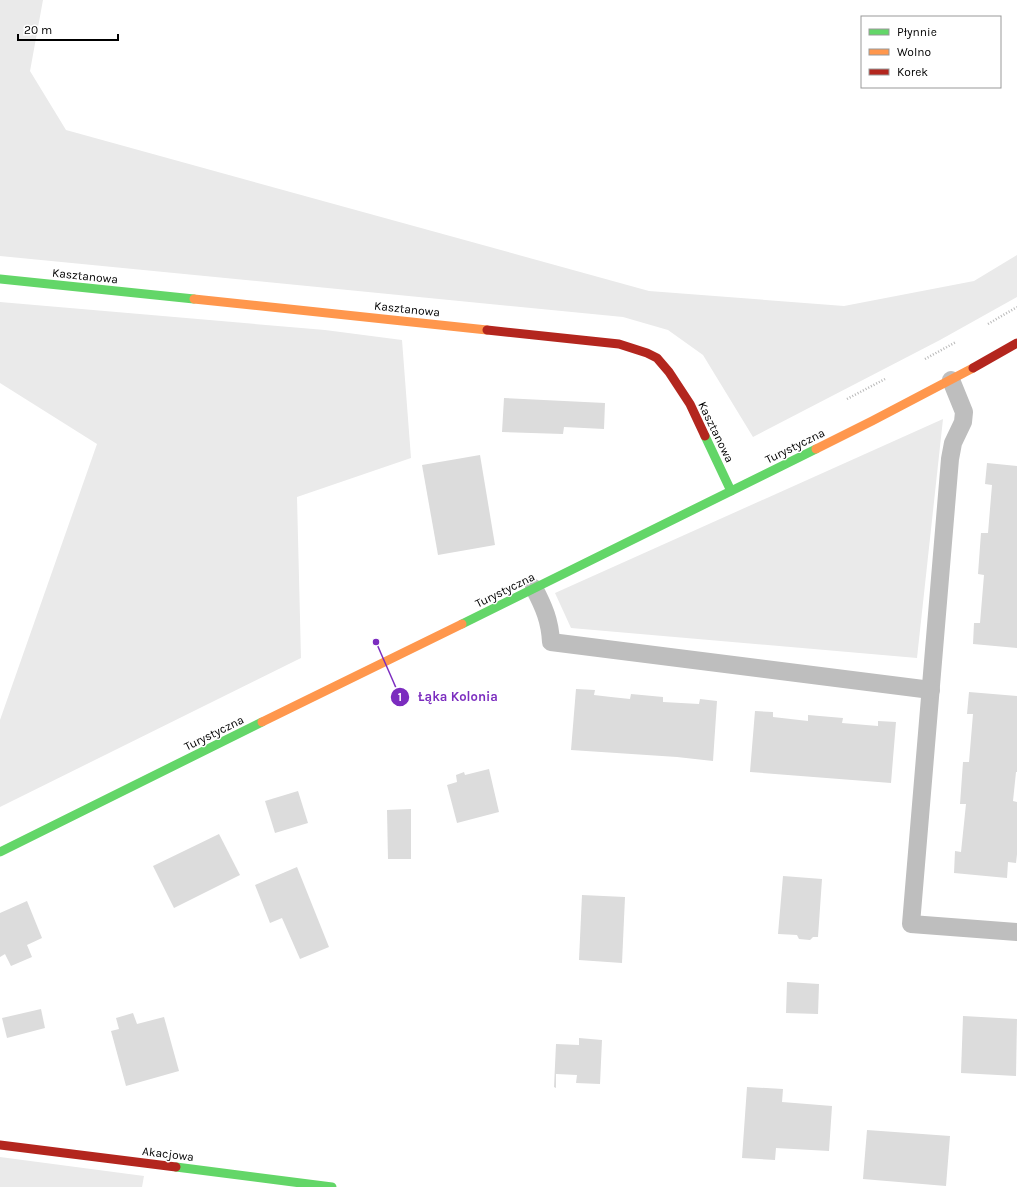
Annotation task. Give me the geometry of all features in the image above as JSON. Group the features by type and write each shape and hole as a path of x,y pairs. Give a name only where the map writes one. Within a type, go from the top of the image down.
{"street":[{"name":"Kasztanowa","path":"0,279 619,344 647,353 657,358 669,372 690,404 731,491"},
{"name":"Turystyczna","path":"0,852 872,421 951,380 1017,343"},
{"name":"Akacjowa","path":"0,1145 332,1187"}],"lane":[{"path":"951,380 964,412 963,422 953,443 950,459 911,924 1017,932"},
{"path":"534,588 544,606 548,620 551,642 930,690"}],"path":[{"path":"984,326 1017,307"},
{"path":"920,362 958,341"},
{"path":"847,399 887,378"}],"shaded area":[{"path":"0,0 43,0 30,71 66,130 649,291 844,306 974,281 1017,255 1017,297 940,340 753,437 703,355 668,330 623,317 0,256"},
{"path":"0,302 325,330 402,340 411,458 297,497 301,658 0,807 0,720 97,444 0,383"},
{"path":"943,419 917,658 571,628 555,593"},
{"path":"0,1157 144,1176 142,1187 0,1187"}],"building":[{"path":"504,398 605,403 604,429 564,427 563,434 502,432"},
{"path":"480,455 495,545 438,555 422,465"},
{"path":"987,463 1017,466 1017,648 973,644 974,623 980,623 984,575 978,574 981,533 988,533 992,485 985,484"},
{"path":"576,689 595,690 594,695 630,699 631,694 663,697 663,702 699,704 700,699 717,701 713,761 677,757 571,750"},
{"path":"969,692 1017,696 1017,772 1013,801 1017,802 1017,854 1016,863 1008,862 1007,878 954,873 955,851 961,852 966,804 960,804 963,762 969,762 973,714 967,714"},
{"path":"755,711 773,712 773,717 808,721 808,715 843,718 842,723 878,726 878,721 896,722 891,783 750,772"},
{"path":"489,769 499,812 457,823 447,785 457,782 456,775 464,772 465,775"},
{"path":"298,791 308,823 275,833 265,801"},
{"path":"411,809 411,859 388,859 387,810"},
{"path":"219,834 240,875 174,908 153,866"},
{"path":"297,867 329,947 300,959 282,918 270,923 255,885"},
{"path":"783,876 822,879 818,937 813,937 810,940 799,939 797,935 778,934"},
{"path":"582,895 625,897 622,963 579,960"},
{"path":"27,901 42,938 27,945 32,957 11,966 5,954 0,957 0,913"},
{"path":"787,982 819,984 818,1014 786,1013"},
{"path":"41,1009 45,1028 7,1038 2,1018"},
{"path":"133,1013 137,1024 164,1017 179,1071 126,1086 111,1031 119,1029 116,1018"},
{"path":"963,1016 1017,1019 1016,1076 961,1073"},
{"path":"579,1038 602,1040 600,1084 576,1083 577,1075 556,1074 556,1088 554,1087 556,1044 579,1045"},
{"path":"747,1087 783,1089 782,1102 832,1106 829,1151 776,1148 775,1160 742,1158"},
{"path":"867,1130 950,1136 946,1186 863,1179"}],"traffic: fast":[{"path":"0,279 194,299"},
{"path":"705,436 731,491"},
{"path":"462,624 816,449"},
{"path":"0,852 262,722"},
{"path":"176,1167 332,1187"}],"traffic: slow":[{"path":"194,299 487,330"},
{"path":"816,449 973,368"},
{"path":"262,722 462,624"}],"traffic: jam":[{"path":"487,330 619,344 647,353 657,358 669,372 690,404 705,436"},
{"path":"973,368 1017,343"},
{"path":"0,1145 176,1167"}],"place":[{"name":"Łąka Kolonia","path":"376,642"}]}
